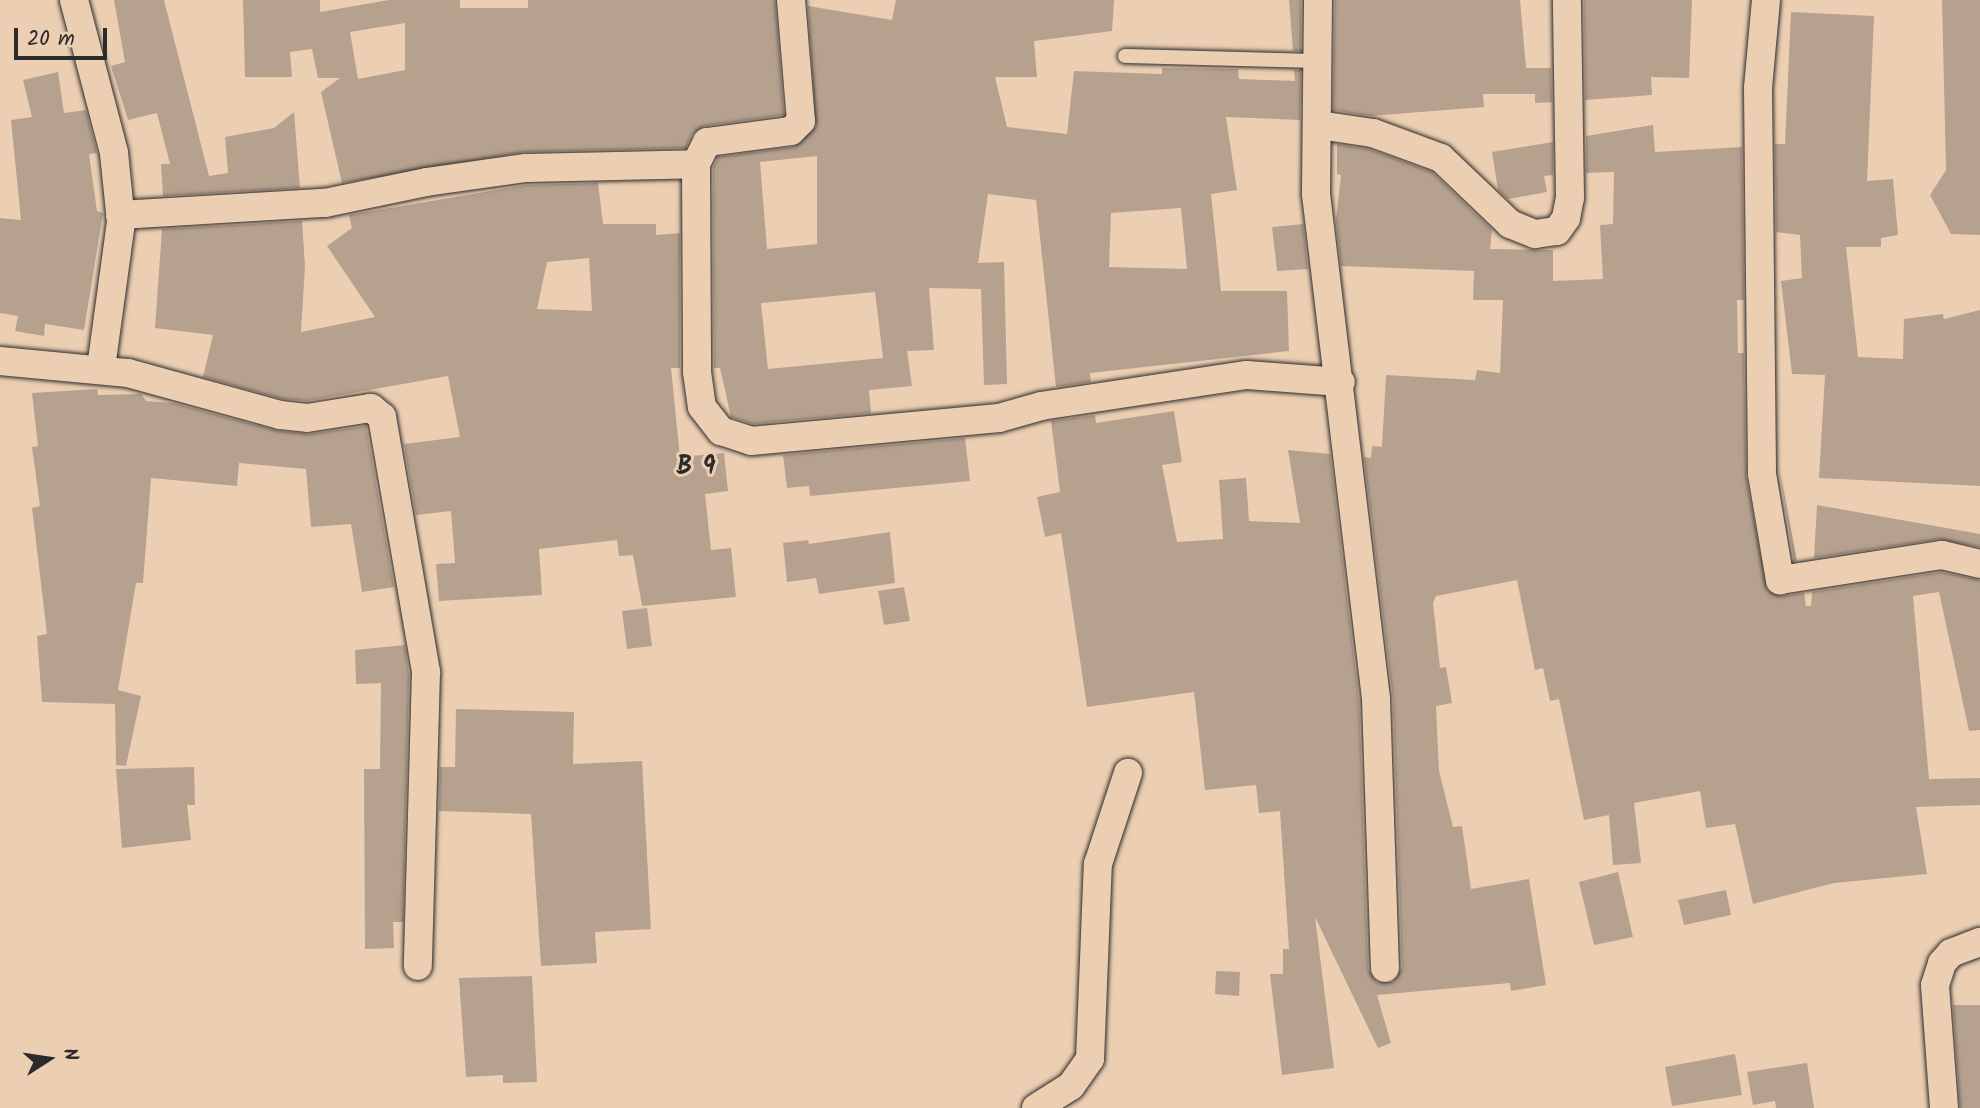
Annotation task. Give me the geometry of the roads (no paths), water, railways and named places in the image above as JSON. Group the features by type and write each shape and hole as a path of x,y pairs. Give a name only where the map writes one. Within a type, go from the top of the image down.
{"street":[{"path":"74,0 106,119 120,215 117,270 101,368"},
{"path":"791,0 801,121 791,131 707,142 696,163 696,339 702,407 710,421 734,438 751,441 999,418 1041,406 1247,375 1341,382"},
{"path":"1318,0 1319,125 1316,194 1341,382 1380,749 1385,968"},
{"path":"1319,125 1373,133 1441,158 1510,224 1535,234 1557,231 1566,218 1570,198 1567,0"},
{"path":"1766,0 1758,88 1762,474 1780,580 1942,555 1980,564"},
{"path":"120,215 325,203 438,180 526,168 696,163"},
{"path":"0,361 101,368 280,415 307,418 371,408 382,417 426,672 418,966"},
{"path":"1036,1108 1071,1086 1090,1059 1098,864 1128,773"},
{"path":"1944,1108 1935,985 1942,963 1951,953 1980,942"}],"lane":[{"path":"1125,56 1318,61"}],"district":[{"name":"B 9","path":"696,468"}]}
